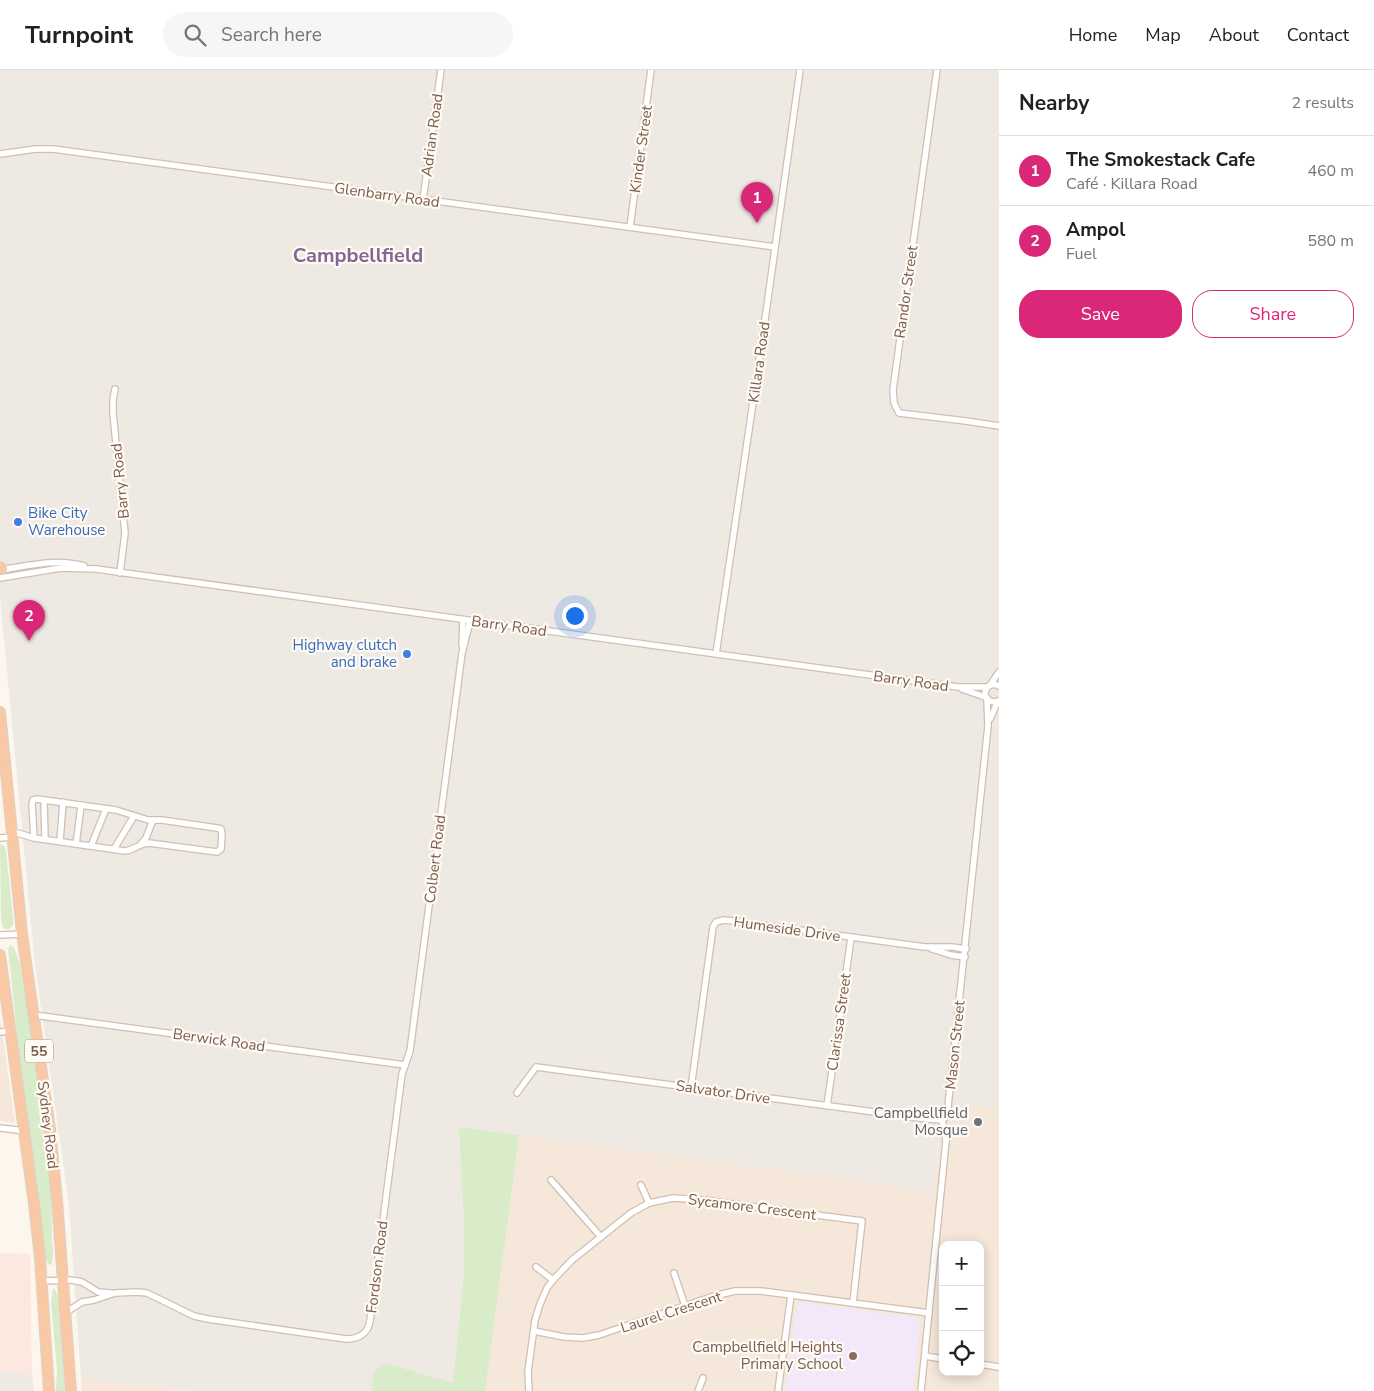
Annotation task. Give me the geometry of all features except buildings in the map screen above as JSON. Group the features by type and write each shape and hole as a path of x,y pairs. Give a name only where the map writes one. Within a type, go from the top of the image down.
{"highway":[{"name":"Sydney Road","path":"0,712 22,934 50,1129 71,1391"},
{"name":"Sydney Road","path":"0,955 5,1032 25,1132 34,1204 42,1281 49,1391"}],"street":[{"name":"Adrian Road","path":"424,200 442,70"},
{"name":"Kinder Street","path":"630,227 651,70"},
{"name":"Killara Road","path":"716,654 800,70"},
{"name":"Randor Street","path":"938,70 893,390 894,404 899,413 999,426"},
{"name":"Glenbarry Road","path":"0,154 36,148 52,149 775,248"},
{"name":"Barry Road","path":"115,389 112,413 125,533 120,573"},
{"name":"Barry Road","path":"1,571 57,562 120,573 958,688 992,702 998,701"},
{"name":"Barry Road","path":"1,571 61,568 96,569"},
{"name":"Colbert Road","path":"405,1065 410,1051 462,653 463,620"},
{"name":"Colbert Road","path":"462,653 470,621"},
{"path":"988,686 999,672"},
{"name":"Barry Road","path":"958,688 995,684 999,686"},
{"name":"Mason Street","path":"921,1391 946,1140 942,1120 947,1116 966,949 988,726 985,692 988,686"},
{"name":"Mason Street","path":"988,726 998,701"},
{"path":"0,838 12,834 34,838 45,840 128,851 142,844 154,843 217,852 220,849 222,830 153,820 122,811 63,802 35,800 32,802 34,838"},
{"path":"44,800 45,840"},
{"path":"60,842 63,802"},
{"path":"76,844 81,806"},
{"path":"91,846 106,809"},
{"path":"114,849 134,816"},
{"path":"142,844 153,820"},
{"name":"Humeside Drive","path":"691,1088 713,927 716,922 724,920 734,921 925,947 966,949"},
{"path":"0,935 22,934"},
{"name":"Clarissa Street","path":"828,1106 851,938"},
{"path":"925,947 965,957"},
{"name":"Berwick Road","path":"34,1015 405,1065"},
{"name":"Fordson Road","path":"42,1281 78,1281 98,1292 142,1292 194,1316 208,1319 346,1339 361,1336 368,1328 370,1321 405,1065"},
{"name":"Salvator Drive","path":"517,1093 536,1067 942,1120"},
{"path":"0,1128 25,1132"},
{"path":"551,1180 601,1236"},
{"path":"641,1185 649,1203"},
{"name":"Sycamore Crescent","path":"529,1391 528,1372 534,1331 540,1304 553,1280 572,1260 601,1236 631,1213 649,1203 673,1198 702,1200 862,1221 853,1303"},
{"path":"536,1267 553,1280"},
{"path":"674,1273 685,1306"},
{"name":"Laurel Crescent","path":"534,1331 564,1337 591,1337 714,1296 736,1291 761,1291 929,1313"},
{"name":"Fordson Road","path":"65,1313 82,1302 116,1293"},
{"path":"778,1391 791,1295"},
{"path":"925,1356 939,1358"},
{"path":"984,1365 999,1367"},
{"path":"698,1391 703,1378"}],"shaded area":[{"path":"0,70 999,70 999,1108 958,1103 953,1144 939,1143 934,1191 460,1127 464,1274 453,1383 374,1371 371,1391 190,1391 81,1378 69,1205 35,965 0,597"},
{"path":"0,1019 1,1024 15,1123 0,1121"},
{"path":"958,1103 999,1108 999,1391 371,1391 453,1383 460,1316 464,1222 459,1127 934,1191 939,1142 953,1144"},
{"path":"0,1253 30,1254 32,1375 0,1370"},
{"name":"Campbellfield Heights Primary School","path":"801,1302 919,1318 913,1391 785,1391 797,1305"},
{"path":"0,1370 32,1375 34,1391 0,1391"},
{"path":"81,1378 190,1391 82,1391"}],"green space":[{"path":"0,844 5,847 6,851 13,918 13,925 9,929 4,929 1,920"},
{"path":"10,945 15,950 20,966 44,1115 50,1175 53,1254 51,1265 48,1264 45,1257 17,1033 8,951"},
{"path":"459,1127 519,1135 485,1391 371,1391 374,1371 385,1363 453,1383 464,1274 464,1222"},
{"path":"54,1288 59,1298 65,1391 56,1391 57,1370 51,1303"}],"place":[{"name":"The Smokestack Cafe","path":"757,223"},
{"name":"Bike City Warehouse","path":"18,522"},
{"name":"Ampol","path":"29,641"},
{"name":"Highway clutch and brake","path":"407,654"},
{"name":"Campbellfield Mosque","path":"978,1122"},
{"name":"Campbellfield Heights Primary School","path":"853,1356"}],"district":[{"name":"Campbellfield","path":"358,255"}]}
